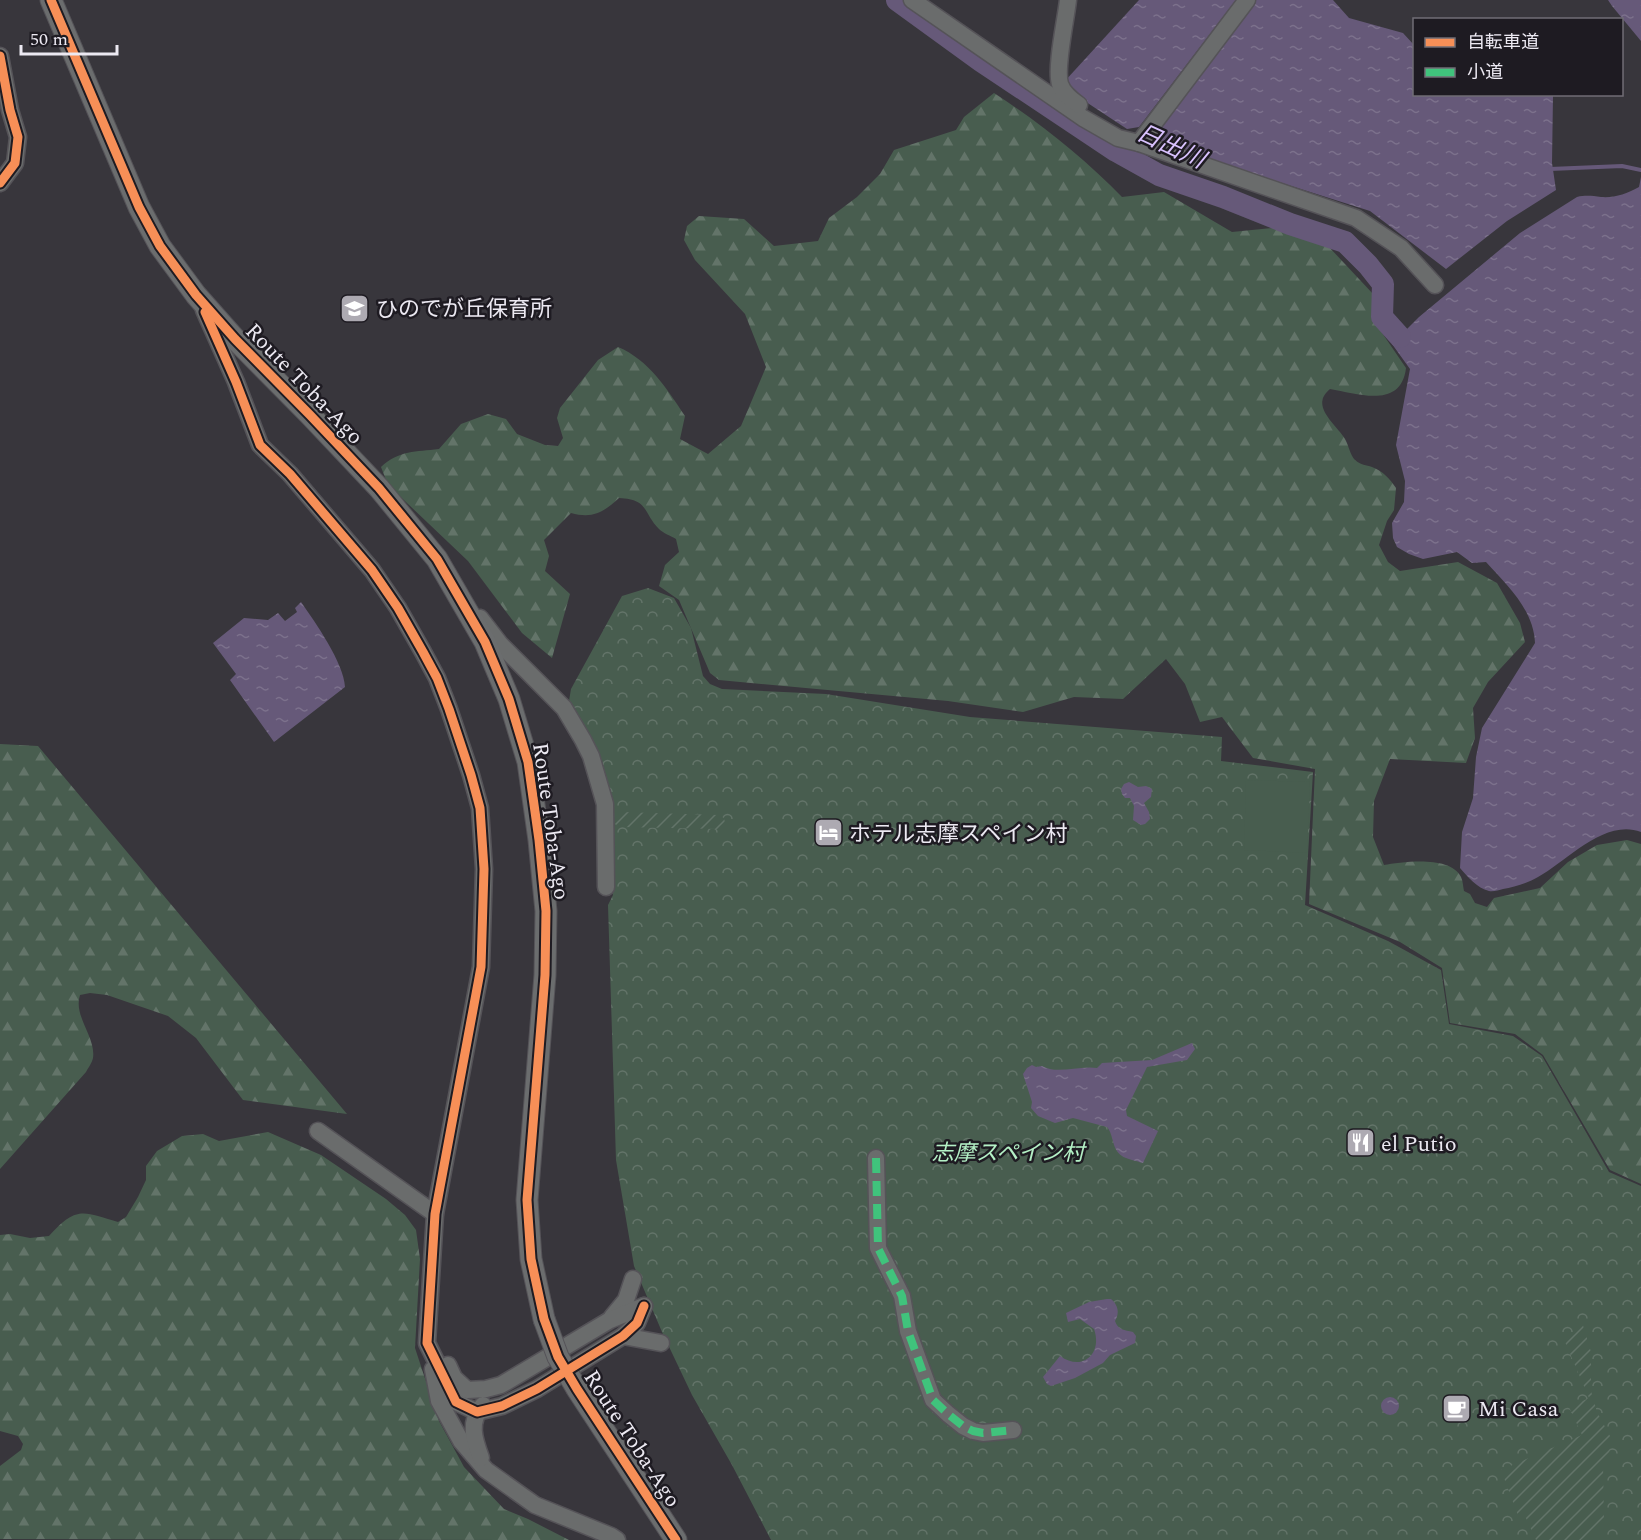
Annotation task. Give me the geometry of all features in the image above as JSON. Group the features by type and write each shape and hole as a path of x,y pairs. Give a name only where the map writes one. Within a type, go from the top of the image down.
{"main road":[{"name":"Route Toba-Ago","path":"51,0 139,207 160,246 196,295 235,339 379,488 437,559 485,642 509,699 528,762 546,912 545,975 527,1200 531,1259 544,1319 558,1357 676,1540"}],"street":[{"path":"912,0 1083,118 1118,138 1139,143 1356,218 1401,248 1435,285"},
{"path":"1068,0 1059,67 1059,84 1066,95 1078,104 1139,143"},
{"path":"1139,143 1247,0"},
{"path":"0,56 10,110 18,137 15,163 0,183"},
{"path":"196,295 236,382 260,445 290,474 372,570 398,608 437,678 471,775 480,808 484,869 481,967 435,1214 427,1343 439,1401 461,1441 486,1470 535,1505 617,1540"},
{"path":"437,559 500,644 564,708 583,740 591,756 605,804 606,887"},
{"path":"318,1131 435,1214"},
{"path":"876,1158 878,1248 902,1296 908,1331 933,1400 963,1426 973,1431 989,1433 1013,1430"},
{"path":"610,1320 626,1300 633,1279"},
{"path":"427,1343 456,1401 477,1412 502,1406 537,1389 623,1336 637,1323 644,1306 610,1320 501,1385 467,1390 454,1378 429,1312"},
{"path":"623,1336 661,1343"},
{"path":"486,1470 472,1435 477,1412 501,1385"}],"green space":[{"path":"994,93 1061,142 1122,197 1164,192 1232,232 1273,228 1329,247 1374,295 1376,324 1406,368 1402,381 1396,389 1377,396 1330,389 1324,395 1322,402 1326,415 1345,439 1355,460 1380,471 1396,488 1394,510 1387,521 1379,545 1388,562 1400,571 1458,562 1497,583 1520,623 1525,642 1488,682 1473,708 1475,738 1466,763 1390,759 1374,801 1373,837 1384,865 1426,862 1447,865 1461,877 1464,891 1470,894 1475,903 1487,907 1494,898 1540,888 1568,862 1597,845 1627,840 1641,844 1641,1184 1610,1170 1543,1055 1515,1034 1450,1023 1442,968 1400,942 1309,904 1315,769 1253,758 1222,717 1200,722 1185,684 1166,659 1123,699 1074,697 1023,712 948,701 719,680 710,673 679,600 659,586 665,565 679,552 676,539 659,529 641,504 619,498 592,515 571,513 544,540 549,556 545,571 570,594 552,658 522,633 468,561 388,485 381,467 388,461 408,453 439,449 461,424 488,414 506,419 517,434 545,445 558,446 563,438 557,418 560,408 598,360 618,347 648,367 685,416 680,439 708,454 741,426 766,367 745,314 695,260 684,240 687,226 699,216 744,219 774,246 818,241 829,218 857,197 880,174 894,150 956,130 964,117"},
{"name":"志摩スペイン村","path":"648,588 674,598 691,628 703,676 710,684 722,689 826,694 970,717 1222,737 1221,761 1313,772 1305,905 1388,941 1441,970 1449,1024 1513,1036 1542,1056 1609,1172 1641,1186 1641,1540 771,1540 692,1395 634,1266 616,1160 608,905 613,895 608,878 612,799 568,707 571,689 622,596"},
{"path":"0,744 38,746 347,1114 243,1100 196,1038 168,1016 107,995 90,993 80,995 79,1003 93,1050 91,1064 0,1169"},
{"path":"1246,780 1310,782 1307,853 1244,850"},
{"path":"621,812 718,815 724,818 725,823 722,829 620,827 613,823 614,815"},
{"path":"268,1132 321,1155 386,1199 405,1215 416,1230 420,1259 415,1348 439,1421 464,1467 504,1509 569,1540 0,1539 0,1466 21,1450 23,1444 18,1436 0,1431 0,1235 10,1234 30,1238 49,1236 67,1219 81,1214 118,1222 126,1217 138,1197 146,1180 146,1166 157,1151 182,1136 203,1134 219,1141"},
{"path":"1582,1322 1591,1352 1591,1391 1597,1412 1610,1436 1609,1462 1603,1464 1604,1523 1581,1540 1536,1540 1525,1516 1519,1518 1501,1470 1582,1435 1569,1407 1589,1398 1562,1335 1571,1337"}],"water":[{"path":"1139,0 1236,0 1139,127 1127,129 1074,94 1064,82"},
{"path":"1250,0 1333,0 1349,18 1403,33 1413,44 1413,96 1553,96 1552,163 1556,190 1507,221 1446,269 1370,211 1156,143 1148,136"},
{"path":"1608,0 1641,0 1641,41 1623,18"},
{"path":"1641,177 1641,832 1627,829 1600,836 1534,879 1512,887 1489,891 1477,885 1460,868 1462,832 1473,798 1476,757 1482,728 1535,643 1533,631 1525,609 1486,562 1472,563 1457,552 1423,559 1397,547 1393,538 1392,523 1404,502 1405,481 1396,445 1410,369 1392,344 1419,317 1520,233 1577,197 1606,197 1630,192 1639,187"},
{"path":"301,602 321,631 340,666 345,687 274,742 230,680 236,674 213,643 244,618 268,620 278,613 285,621 297,612 295,608"},
{"path":"1129,782 1138,787 1146,786 1152,789 1151,797 1144,803 1150,819 1145,824 1141,825 1133,820 1134,806 1130,798 1125,798 1122,794 1121,789"},
{"path":"1192,1043 1195,1049 1187,1060 1147,1067 1126,1110 1127,1116 1158,1131 1143,1163 1120,1155 1107,1127 1073,1118 1055,1123 1038,1116 1031,1108 1032,1102 1023,1074 1032,1065 1054,1070 1097,1068 1102,1063 1152,1060"},
{"path":"1111,1299 1117,1306 1116,1324 1122,1329 1133,1332 1136,1336 1135,1343 1110,1355 1103,1363 1075,1378 1051,1386 1047,1384 1043,1377 1060,1356 1076,1362 1083,1361 1089,1358 1096,1346 1094,1329 1080,1319 1068,1322 1066,1313 1089,1302"},
{"path":"1390,1397 1396,1400 1399,1406 1396,1412 1390,1415 1384,1412 1381,1406 1384,1400"}],"waterway":[{"name":"日出川","path":"897,0 981,61 1116,151 1159,175 1345,242 1383,284 1382,317 1400,337"},
{"path":"1550,169 1622,166 1641,170"}],"marked path":[{"path":"876,1158 878,1248 902,1296 908,1331 933,1400 963,1426 973,1431 983,1433 1013,1430"}],"cycle path":[{"path":"51,0 139,207 160,246 196,295 235,339 379,488 437,559 485,642 509,699 528,762 546,911 545,975 527,1200 531,1259 544,1319 558,1357 676,1540"},
{"path":"0,56 10,110 18,137 15,163 0,183"},
{"path":"205,312 236,382 260,445 290,474 372,570 398,608 423,652 437,678 449,709 480,808 484,869 481,967 435,1214 427,1343 456,1402 477,1412 502,1406 537,1389 623,1336 637,1323 644,1306"}],"place":[{"name":"ひのでが丘保育所","path":"355,308"},
{"name":"ホテル志摩スペイン村","path":"828,833"},
{"name":"el Putio","path":"1360,1143"},
{"name":"Mi Casa","path":"1457,1408"}]}
